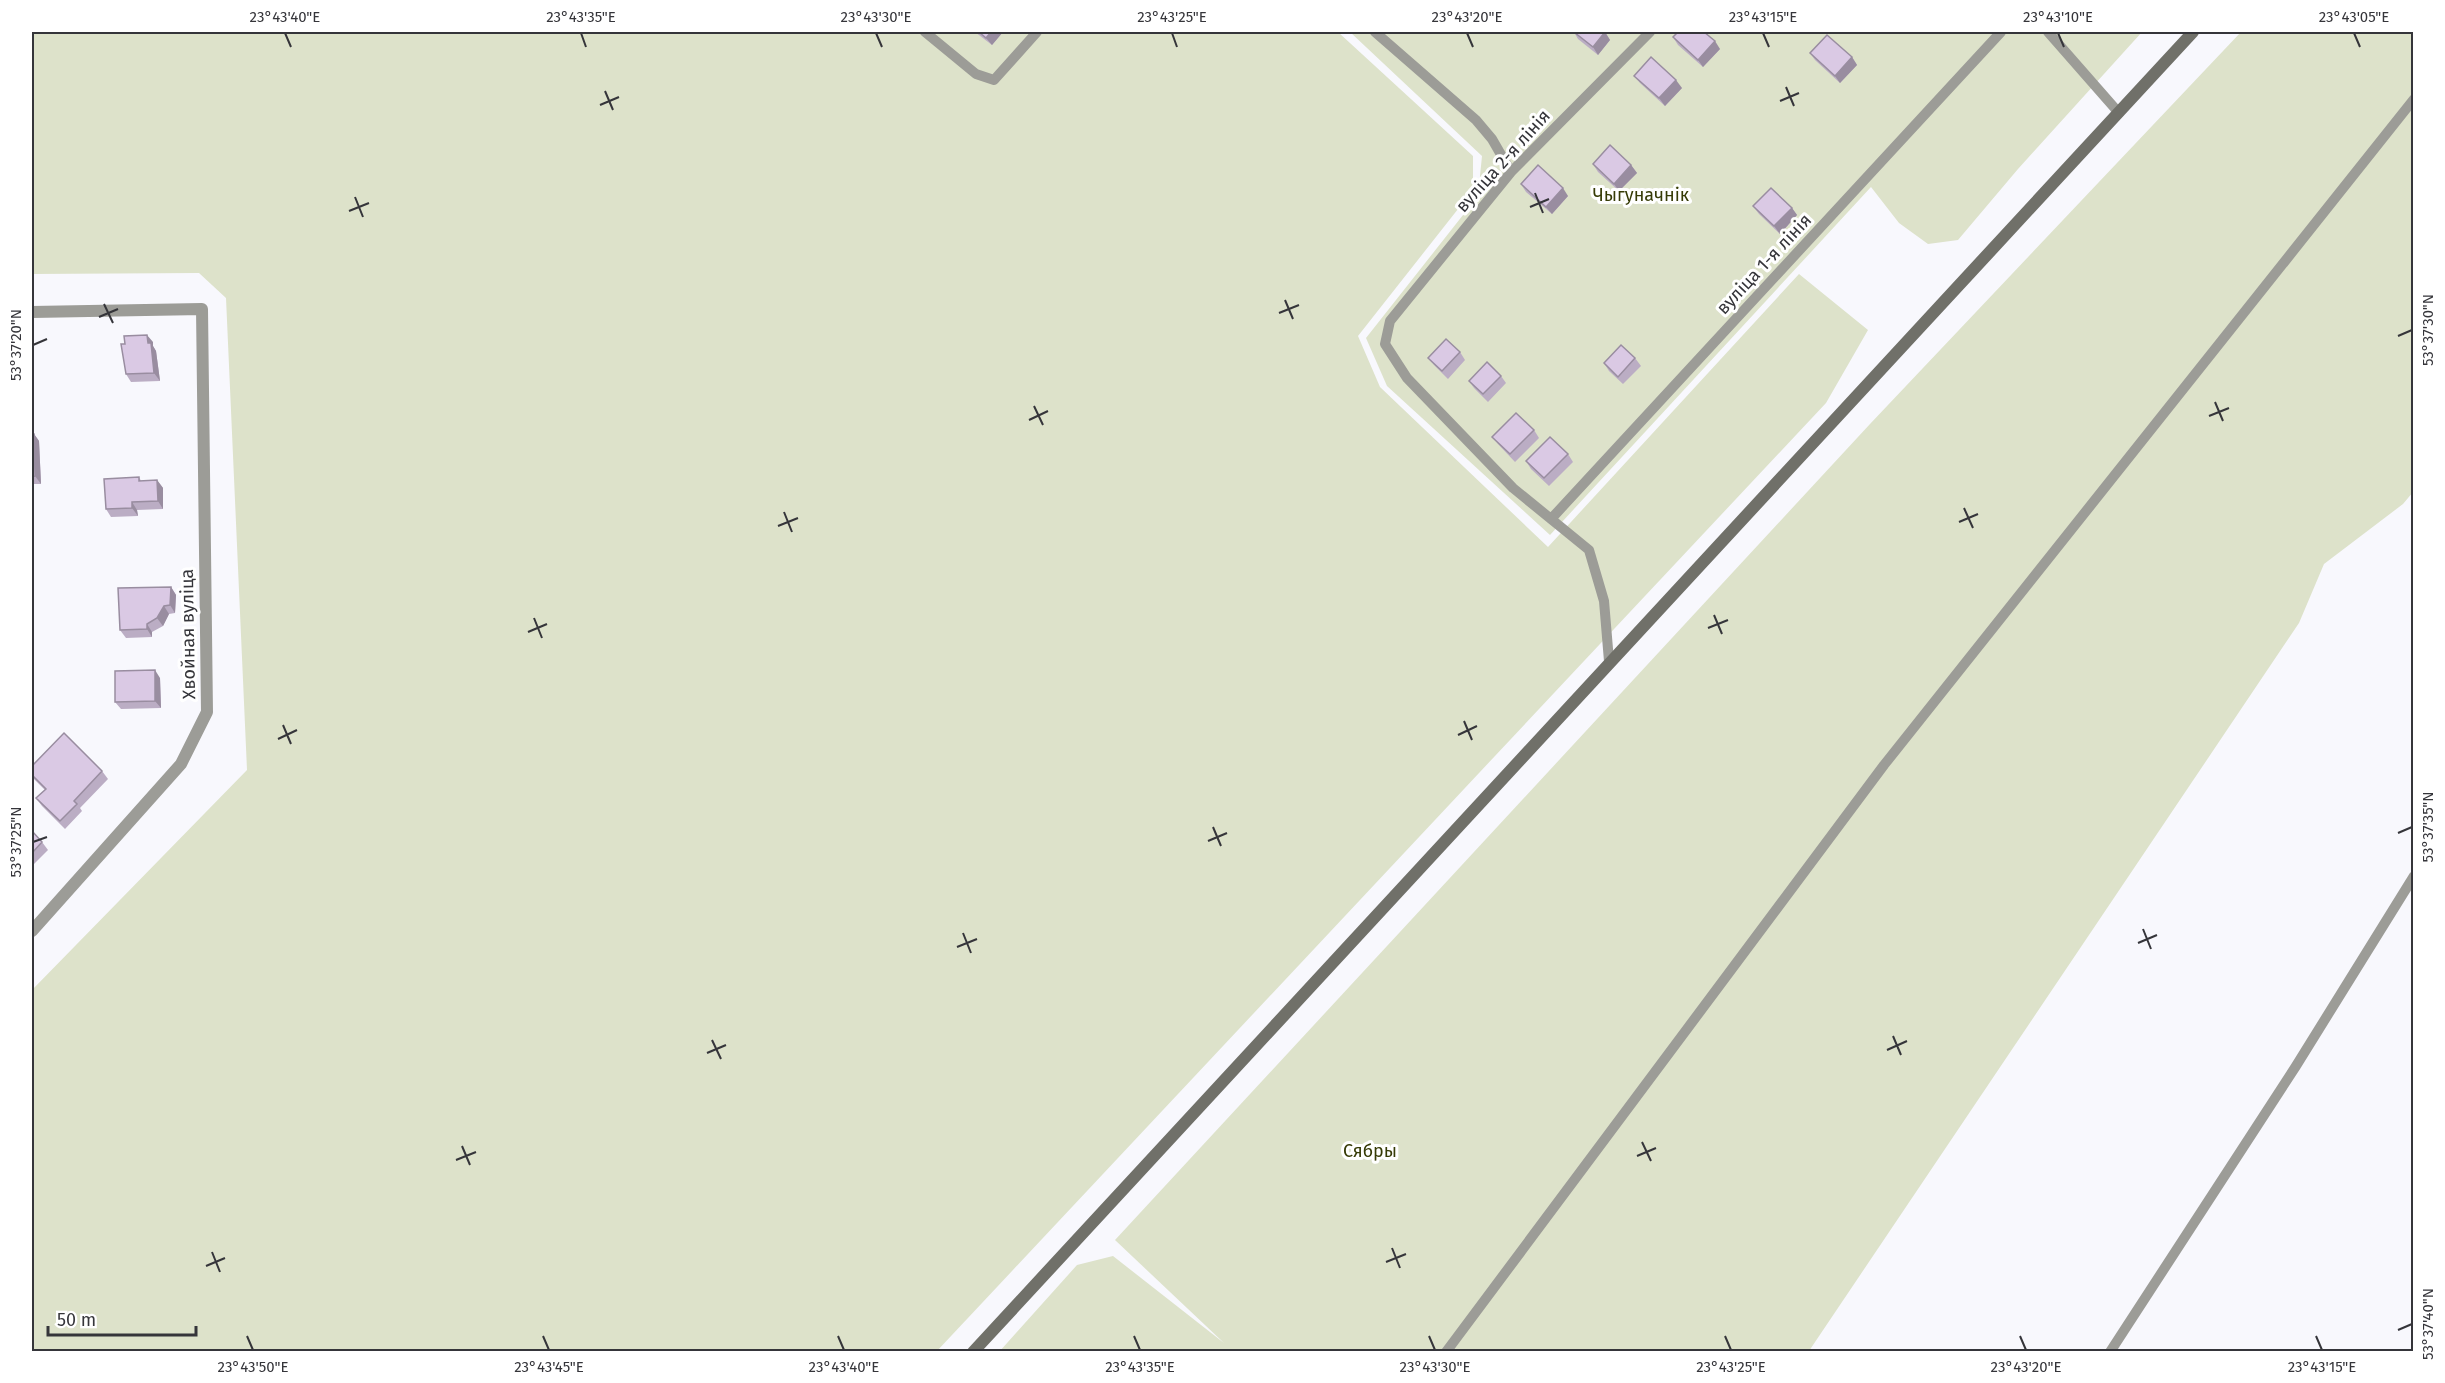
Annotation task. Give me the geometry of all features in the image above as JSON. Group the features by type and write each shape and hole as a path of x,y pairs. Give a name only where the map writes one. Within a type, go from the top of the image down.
{"main road":[{"path":"973,1352 2193,32"}],"street":[{"name":"Хвойная вуліца","path":"32,312 201,309 207,712 181,764 32,931"}],"lane":[{"path":"925,32 976,74 994,80 1037,32"},
{"path":"1375,32 1476,120 1492,139 1511,172"},
{"name":"вуліца 2-я лінія","path":"1551,519 1513,488 1407,378 1385,344 1390,321 1511,172 1650,32"},
{"name":"вуліца 1-я лінія","path":"1551,519 2001,32"},
{"path":"2048,32 2119,113"},
{"path":"1446,1352 1884,765 2414,99"},
{"path":"1551,519 1589,550 1604,601 1610,661"},
{"path":"2110,1352 2296,1066 2414,876"}],"green space":[{"path":"32,32 1163,32 1164,34 1338,32 1473,156 1473,190 1358,336 1380,387 1548,547 1799,274 1868,330 1826,403 937,1351 32,1351 32,990 247,770 226,298 199,273 32,274"},
{"name":"Чыгуначнік","path":"1350,32 2142,32 2018,169 1958,240 1928,244 1899,223 1871,187 1550,535 1387,386 1366,338 1478,196 1482,156"},
{"name":"Сябры","path":"2241,32 2413,32 2413,492 2403,504 2324,564 2299,623 1809,1351 999,1352 1077,1265 1113,1256 1224,1343 1115,1240 1870,424"}],"building":[{"path":"979,32 991,32 986,38"},
{"path":"1574,32 1605,32 1593,47"},
{"path":"1678,32 1704,32 1715,41 1698,60 1673,37"},
{"path":"1827,35 1852,57 1835,76 1810,53"},
{"path":"1651,57 1676,80 1659,98 1634,76"},
{"path":"1610,145 1631,165 1614,184 1593,164"},
{"path":"1538,165 1563,188 1546,207 1521,184"},
{"path":"1771,188 1792,208 1774,226 1753,206"},
{"path":"147,335 148,343 151,343 154,373 126,374 121,344 125,344 124,336"},
{"path":"1446,339 1460,352 1442,371 1428,358"},
{"path":"1621,345 1635,358 1618,377 1604,363"},
{"path":"1487,362 1501,376 1483,394 1469,381"},
{"path":"1516,413 1534,430 1510,454 1492,437"},
{"path":"32,434 34,434 35,476 32,477"},
{"path":"1550,437 1568,454 1544,478 1526,461"},
{"path":"139,477 139,481 157,480 158,501 132,502 132,508 106,509 104,479"},
{"path":"171,587 170,605 164,606 157,618 147,624 147,629 120,630 118,588"},
{"path":"155,670 155,701 115,702 115,671"},
{"path":"64,733 102,771 74,801 77,804 60,821 36,798 46,789 32,775 32,766"},
{"path":"32,831 42,842 32,853"}]}
